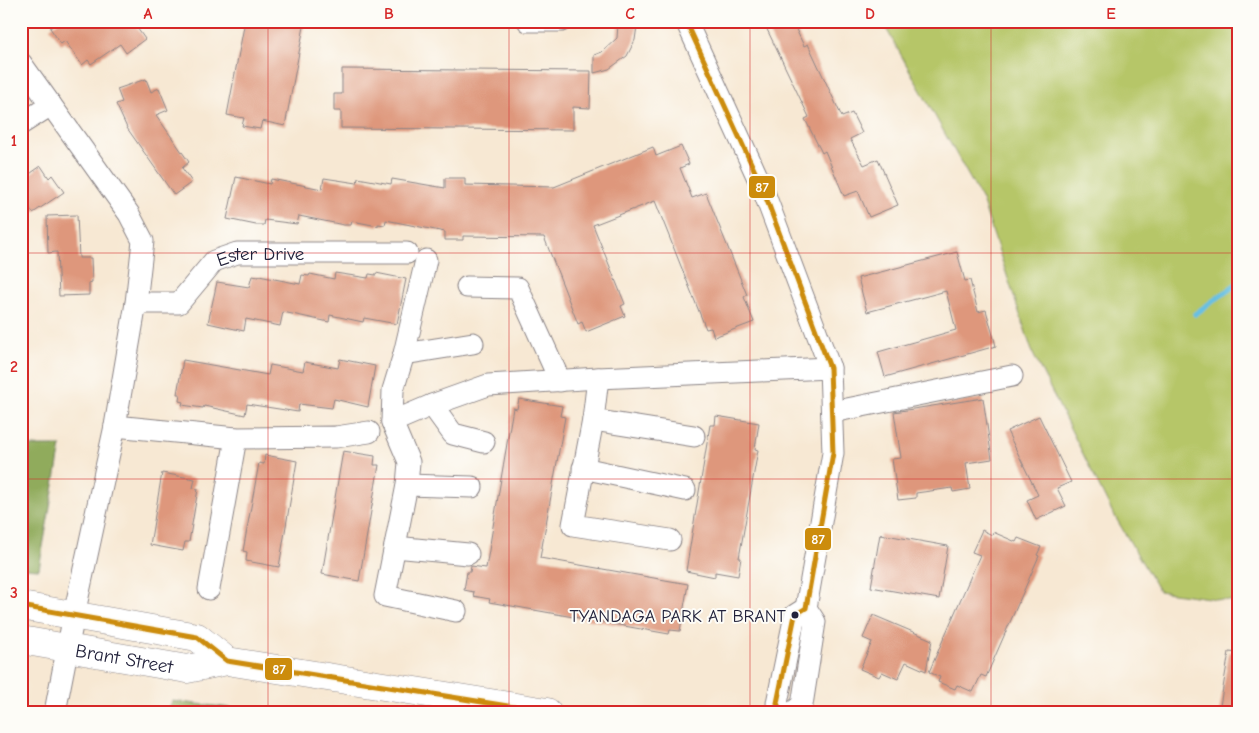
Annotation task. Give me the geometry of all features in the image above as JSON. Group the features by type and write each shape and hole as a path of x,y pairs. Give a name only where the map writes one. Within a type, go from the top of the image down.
{"main road":[{"name":"Brant Street","path":"21,606 196,637 227,661"},
{"name":"Brant Street","path":"21,640 187,670 227,661 548,712"}],"street":[{"path":"528,21 561,21"},
{"path":"686,21 762,187 830,368 833,453 806,608 815,622 802,705 793,712"},
{"path":"21,63 129,214 143,241 136,304 116,426 74,615 55,712"},
{"path":"21,124 51,105"},
{"name":"Ester Drive","path":"136,304 179,303 214,261 237,253 417,257 404,354"},
{"path":"467,287 518,288 560,381"},
{"path":"456,611 385,596 407,485 409,462 392,422 393,390 404,354 473,343"},
{"path":"392,422 488,385 598,378 830,368"},
{"path":"832,412 1012,376"},
{"path":"598,378 593,420 573,525 670,540"},
{"path":"432,405 453,434 484,442"},
{"path":"593,420 694,436"},
{"path":"116,426 236,438 336,437 369,432"},
{"path":"209,589 236,438"},
{"path":"584,468 685,490"},
{"path":"407,485 472,487"},
{"path":"395,546 468,554"},
{"path":"781,712 778,703 795,615 806,608"}],"green space":[{"path":"882,21 1238,21 1238,602 1159,591 1110,508 1033,354 982,200"},
{"path":"21,446 61,446 39,569 21,568 21,509 24,498 21,499"},
{"path":"172,701 249,710 250,712 168,712"}],"building":[{"path":"59,21 132,21 145,39 126,53 120,44 91,64 88,60 82,65 65,41 61,44 50,28"},
{"path":"245,21 305,21 285,126 262,121 260,129 242,126 244,118 227,115"},
{"path":"763,21 792,21 804,46 808,44 842,117 852,113 862,133 850,139 864,165 878,159 898,205 869,217 858,191 844,196 825,151 822,153 805,119 809,117"},
{"path":"618,24 637,26 635,40 627,56 609,69 594,73 594,55 602,52 617,38"},
{"path":"342,69 591,71 590,108 573,107 573,130 341,128 341,111 334,111 334,94 342,94"},
{"path":"146,79 151,92 159,88 168,110 156,115 189,162 182,168 192,182 174,195 127,128 116,104 122,102 117,89"},
{"path":"681,146 689,164 680,168 692,198 706,193 747,295 744,297 754,322 714,337 711,328 706,329 655,201 593,225 625,304 621,306 625,316 586,332 582,322 578,324 544,237 463,236 463,240 445,240 445,232 386,220 385,225 378,224 378,226 352,221 351,225 344,225 299,216 297,224 265,220 264,225 256,225 227,219 236,177 270,184 271,179 322,189 324,178 357,183 358,178 391,184 392,179 445,188 445,178 465,178 465,185 554,187 653,147 656,156"},
{"path":"41,166 49,178 52,175 64,192 33,213 21,196 21,180"},
{"path":"77,215 79,258 91,258 92,282 89,283 89,295 59,296 57,252 48,253 47,216"},
{"path":"957,252 965,281 970,280 978,312 986,310 996,346 885,377 878,352 956,330 946,291 867,312 858,278"},
{"path":"335,273 368,278 369,274 376,275 376,273 406,279 397,324 364,318 363,322 330,315 329,322 283,312 280,326 246,319 244,331 208,323 217,282 249,287 252,276 259,276 300,284 302,275 309,276 310,274 334,279"},
{"path":"340,359 375,366 368,407 334,399 332,408 299,404 298,412 247,404 245,415 204,406 203,408 182,405 183,402 179,401 180,394 177,394 183,360 268,375 270,365 303,371 305,362 338,368"},
{"path":"983,398 992,459 966,463 970,489 953,492 952,488 916,493 916,498 898,500 892,459 901,458 894,412"},
{"path":"519,399 562,406 560,416 565,417 540,558 688,584 680,631 670,630 669,634 489,602 490,599 473,596 474,592 464,590 467,572 470,572 471,566 486,568 513,408 517,409"},
{"path":"716,416 759,423 755,449 758,450 739,558 741,558 738,576 715,572 715,577 686,571 710,425 715,425"},
{"path":"1039,416 1071,482 1057,488 1066,506 1036,520 1027,500 1038,495 1007,431"},
{"path":"343,451 375,456 374,465 379,465 359,581 322,574"},
{"path":"265,455 297,461 279,567 246,561 247,552 243,551 259,463 264,464"},
{"path":"162,473 195,479 193,488 198,489 189,542 185,542 183,551 150,545"},
{"path":"982,530 992,535 993,532 1016,542 1018,538 1041,547 1037,555 1039,556 986,677 981,675 973,692 957,685 955,689 938,682 940,677 929,672 980,555 972,552"},
{"path":"880,534 948,546 939,599 871,587"},
{"path":"873,615 932,640 926,671 906,662 898,679 882,672 879,677 860,669 872,642 863,638"},
{"path":"1229,652 1238,653 1238,712 1219,712"}],"waterway":[{"path":"1195,314 1238,283"}],"transit line":[{"name":"87","path":"686,21 762,187 830,368 833,453 806,608 795,615 777,703 781,712"},
{"name":"87","path":"21,606 197,637 227,661 545,712"}],"place":[{"name":"TYANDAGA PARK AT BRANT","path":"795,615"}]}
